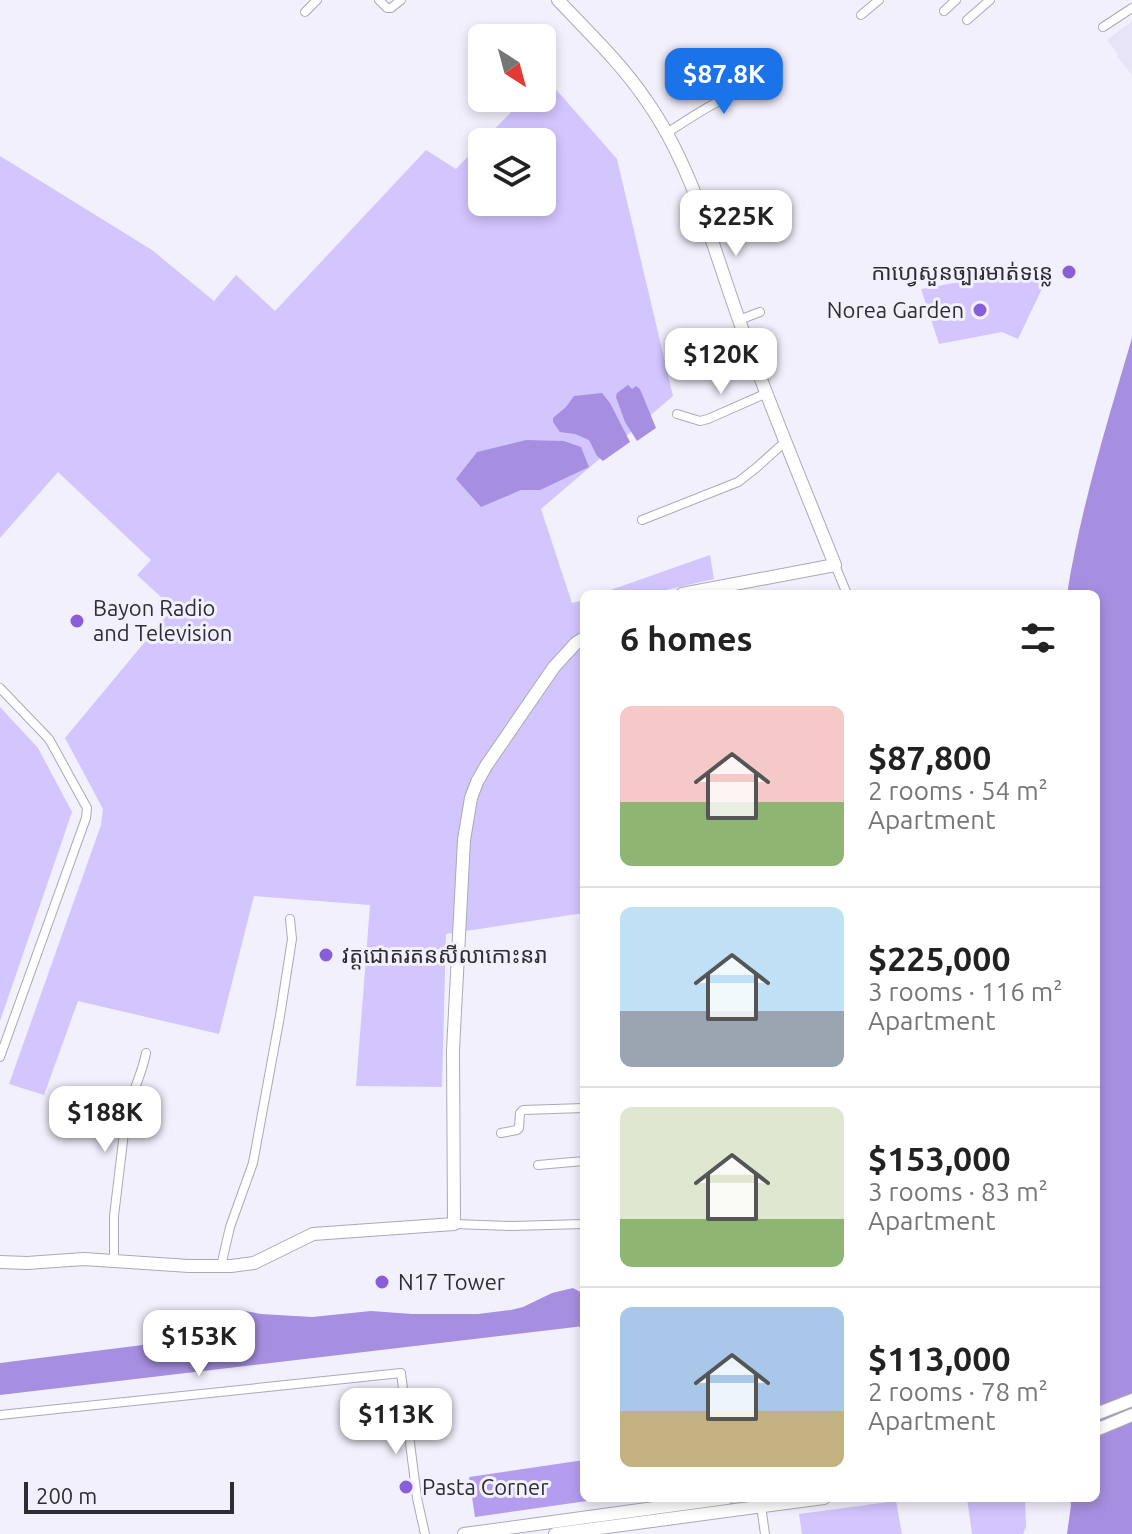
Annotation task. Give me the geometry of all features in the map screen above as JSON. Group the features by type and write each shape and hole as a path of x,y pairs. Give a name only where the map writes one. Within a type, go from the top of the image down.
{"street":[{"path":"305,12 317,0"},
{"path":"379,0 387,8 401,0"},
{"path":"558,0 626,73 667,133 707,226 739,320 845,590"},
{"path":"861,15 879,0"},
{"path":"944,11 956,0"},
{"path":"967,20 990,0"},
{"path":"1103,27 1132,8"},
{"path":"667,133 729,95 774,83"},
{"path":"739,320 760,312"},
{"path":"677,414 700,421 767,393"},
{"path":"642,520 738,482 786,441"},
{"path":"703,590 835,565"},
{"path":"454,1224 453,1050 464,840 469,809 477,782 486,766 554,667 580,640"},
{"path":"0,688 49,739 87,808 0,1057"},
{"path":"221,1266 230,1227 253,1163 267,1093 292,939 290,919"},
{"path":"114,1262 114,1216 126,1116 146,1053"},
{"path":"501,1133 519,1128 523,1110 580,1108"},
{"path":"538,1165 580,1161"},
{"path":"0,1262 84,1259 221,1266 254,1263 313,1234 454,1224 580,1224"},
{"path":"0,1415 401,1373 417,1498 425,1534"},
{"path":"1100,1412 1132,1400"},
{"path":"1100,1428 1132,1415"},
{"path":"464,1534 698,1502"},
{"path":"555,1534 792,1502"},
{"path":"761,1506 765,1534"}],"shaded area":[{"path":"1132,21 1132,75 1107,40"},
{"path":"556,90 617,159 673,396 541,509 572,603 580,601 580,914 446,934 442,1087 356,1086 370,905 254,896 219,1034 78,1001 44,1095 9,1084 101,825 103,809 65,738 173,608 137,575 151,560 58,472 0,538 0,156 152,250 214,301 236,275 275,311 426,150 456,169 468,157 468,216 556,216 556,128 496,128 511,112 556,112"},
{"name":"Norea Garden","path":"1030,269 1047,278 1018,339 1002,332 939,344 921,289"},
{"path":"1132,338 1132,1534 1067,1534 1071,1502 1100,1502 1100,590 1068,590 1104,433"},
{"path":"628,385 632,389 636,386 640,389 656,428 637,441 625,422 616,397"},
{"path":"602,393 630,442 603,461 589,440 560,432 553,422 553,418 574,396"},
{"path":"526,440 564,441 581,447 589,467 540,490 521,490 481,507 456,479 477,452"},
{"path":"710,555 714,579 666,590 610,590"},
{"path":"0,707 38,748 72,812 0,1021"},
{"path":"573,1288 580,1292 580,1326 0,1395 0,1363 206,1337 240,1310 312,1317 371,1311 478,1314 523,1307 552,1293"},
{"path":"580,1461 580,1502 475,1517 469,1477"},
{"path":"896,1502 902,1534 802,1534 799,1514"},
{"path":"968,1502 1025,1502 1026,1527 1023,1534 972,1534"}],"place":[{"name":"កាហ្វេសួនច្បារមាត់ទន្លេ","path":"1069,272"},
{"name":"Norea Garden","path":"980,310"},
{"name":"Bayon Radio and Television","path":"77,621"},
{"name":"វត្តជោតរតនសីលាកោះនរា","path":"326,955"},
{"name":"N17 Tower","path":"382,1282"},
{"name":"Pasta Corner","path":"406,1487"}]}
